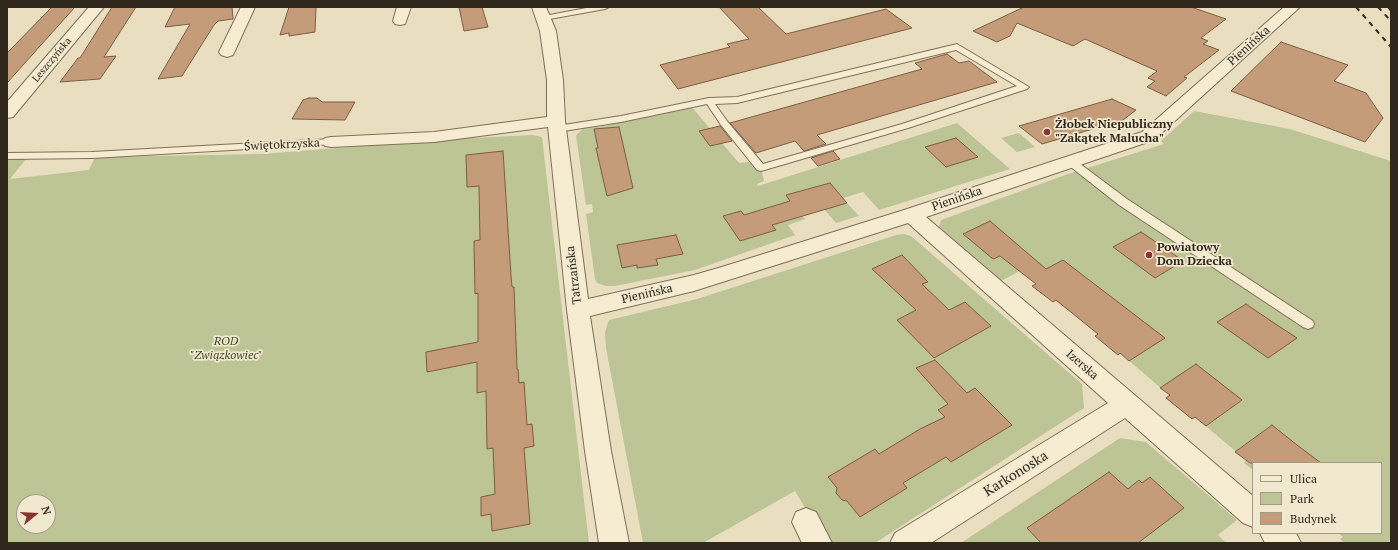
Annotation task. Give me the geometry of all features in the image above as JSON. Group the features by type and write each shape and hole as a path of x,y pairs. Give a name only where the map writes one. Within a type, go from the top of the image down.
{"street":[{"name":"Leszczyńska","path":"7,113 96,7"},
{"path":"228,52 248,7"},
{"name":"Pienińska","path":"578,310 694,283 911,215 1148,136 1293,7"},
{"name":"Tatrzańska","path":"541,13 548,31 555,80 557,125 578,310 598,451 614,543"},
{"name":"Świętokrzyska","path":"331,142 434,137 557,125"},
{"name":"Izerska","path":"911,215 1252,513"},
{"name":"Karkonoska","path":"905,543 1127,404"},
{"path":"1275,534 1286,543"}],"lane":[{"path":"541,13 606,7"},
{"path":"557,125 621,119 709,101 737,100 957,47 1024,86 905,126 762,168 724,123 709,101"},
{"name":"Świętokrzyska","path":"7,156 92,155 331,142"},
{"path":"1072,162 1123,202 1308,324"}],"green space":[{"path":"691,106 739,163 749,162 762,172 764,181 757,184 758,186 957,123 1010,169 879,210 863,192 843,198 830,183 786,195 805,219 788,225 795,235 695,270 615,286 606,286 597,283 595,279 586,214 593,212 592,204 586,205 576,135 583,129 604,126"},
{"path":"1194,111 1290,129 1391,161 1391,543 1344,543 1340,539 1343,537 1339,534 1382,534 1382,462 1252,462 1252,469 1244,463 1246,460 1195,417 1192,419 1166,398 1169,395 1120,353 1118,355 1095,336 1098,334 1056,301 1053,302 1033,286 1036,284 1020,271 1001,281 939,227 941,220 1068,174 1164,144 1161,141"},
{"path":"1019,133 1035,147 1017,152 1001,138"},
{"name":"ROD \"Związkowiec\"","path":"532,135 542,137 589,543 7,543 7,159 26,159 10,179 89,170 95,157 263,154 435,140"},
{"path":"847,203 859,216 836,223 824,209"},
{"path":"904,234 911,236 1082,384 1084,408 875,543 826,543 795,491 703,543 643,543 606,348 605,332 609,320 697,299 896,235"},
{"path":"1120,438 1146,442 1237,520 1218,535 1226,543 961,543"}],"building":[{"path":"52,7 75,7 7,83 7,53"},
{"path":"112,7 136,7 104,57 116,56 100,79 60,82 78,58 80,58"},
{"path":"175,7 232,7 233,19 218,21 214,25 182,76 158,79 190,24 165,27"},
{"path":"289,7 316,7 315,32 289,36 289,33 280,35"},
{"path":"459,7 482,7 488,27 464,31"},
{"path":"719,7 758,7 786,34 886,9 912,28 678,89 660,65 730,47 727,44 749,39"},
{"path":"1024,7 1191,7 1226,19 1201,38 1208,41 1203,44 1219,50 1184,77 1187,78 1166,96 1147,87 1155,81 1148,78 1157,71 1085,39 1073,46 1017,23 1010,36 997,42 973,31"},
{"path":"1281,42 1348,65 1334,81 1366,93 1383,118 1365,142 1231,91"},
{"path":"947,54 959,63 969,61 997,82 817,135 826,144 804,151 795,141 756,153 730,123 922,69 915,63"},
{"path":"317,98 322,102 355,102 345,120 292,119 303,100"},
{"path":"1112,99 1136,110 1123,120 1042,144 1019,126"},
{"path":"720,126 732,141 710,146 699,131"},
{"path":"619,127 633,188 607,196 596,148 598,148 594,129"},
{"path":"956,138 978,157 946,167 925,147"},
{"path":"503,151 511,276 512,287 514,287 517,369 519,383 524,382 527,425 532,424 534,446 524,448 530,524 492,531 491,514 481,516 481,497 495,494 493,448 487,449 486,391 477,393 477,362 427,372 426,352 478,342 478,293 475,294 474,241 480,240 479,186 467,187 466,155"},
{"path":"833,151 840,159 818,166 811,158"},
{"path":"830,183 847,203 772,225 776,230 740,241 723,216 741,211 744,215 790,201 786,195"},
{"path":"990,221 1046,269 1063,260 1165,338 1129,361 1120,353 1118,355 1095,336 1098,334 1056,300 1053,302 1032,286 1036,284 1000,256 993,259 963,234"},
{"name":"Powiatowy Dom Dziecka","path":"1141,232 1183,261 1155,278 1113,247"},
{"path":"676,235 683,254 656,259 658,265 637,268 637,265 622,268 617,245"},
{"path":"902,255 928,282 922,284 949,310 965,302 991,326 934,358 897,320 916,310 872,269"},
{"path":"1246,304 1297,338 1268,358 1217,322"},
{"path":"935,360 967,393 975,388 1012,425 951,462 946,457 903,483 907,488 860,517 847,501 842,500 836,493 837,488 828,477 875,449 879,454 920,429 945,417 938,410 948,404 916,368"},
{"path":"1196,364 1242,400 1206,426 1195,417 1192,419 1166,398 1170,395 1160,388"},
{"path":"1272,425 1320,462 1250,463 1235,452"},
{"path":"1109,472 1128,489 1139,480 1142,483 1150,477 1184,508 1138,543 1041,543 1027,528"}],"railway":[{"path":"1356,7 1391,47"},
{"path":"1378,7 1391,21"},
{"path":"1388,7 1391,11"}],"place":[{"name":"Żłobek Niepubliczny \"Zakątek Malucha\"","path":"1047,132"},
{"name":"Powiatowy Dom Dziecka","path":"1149,255"}]}
